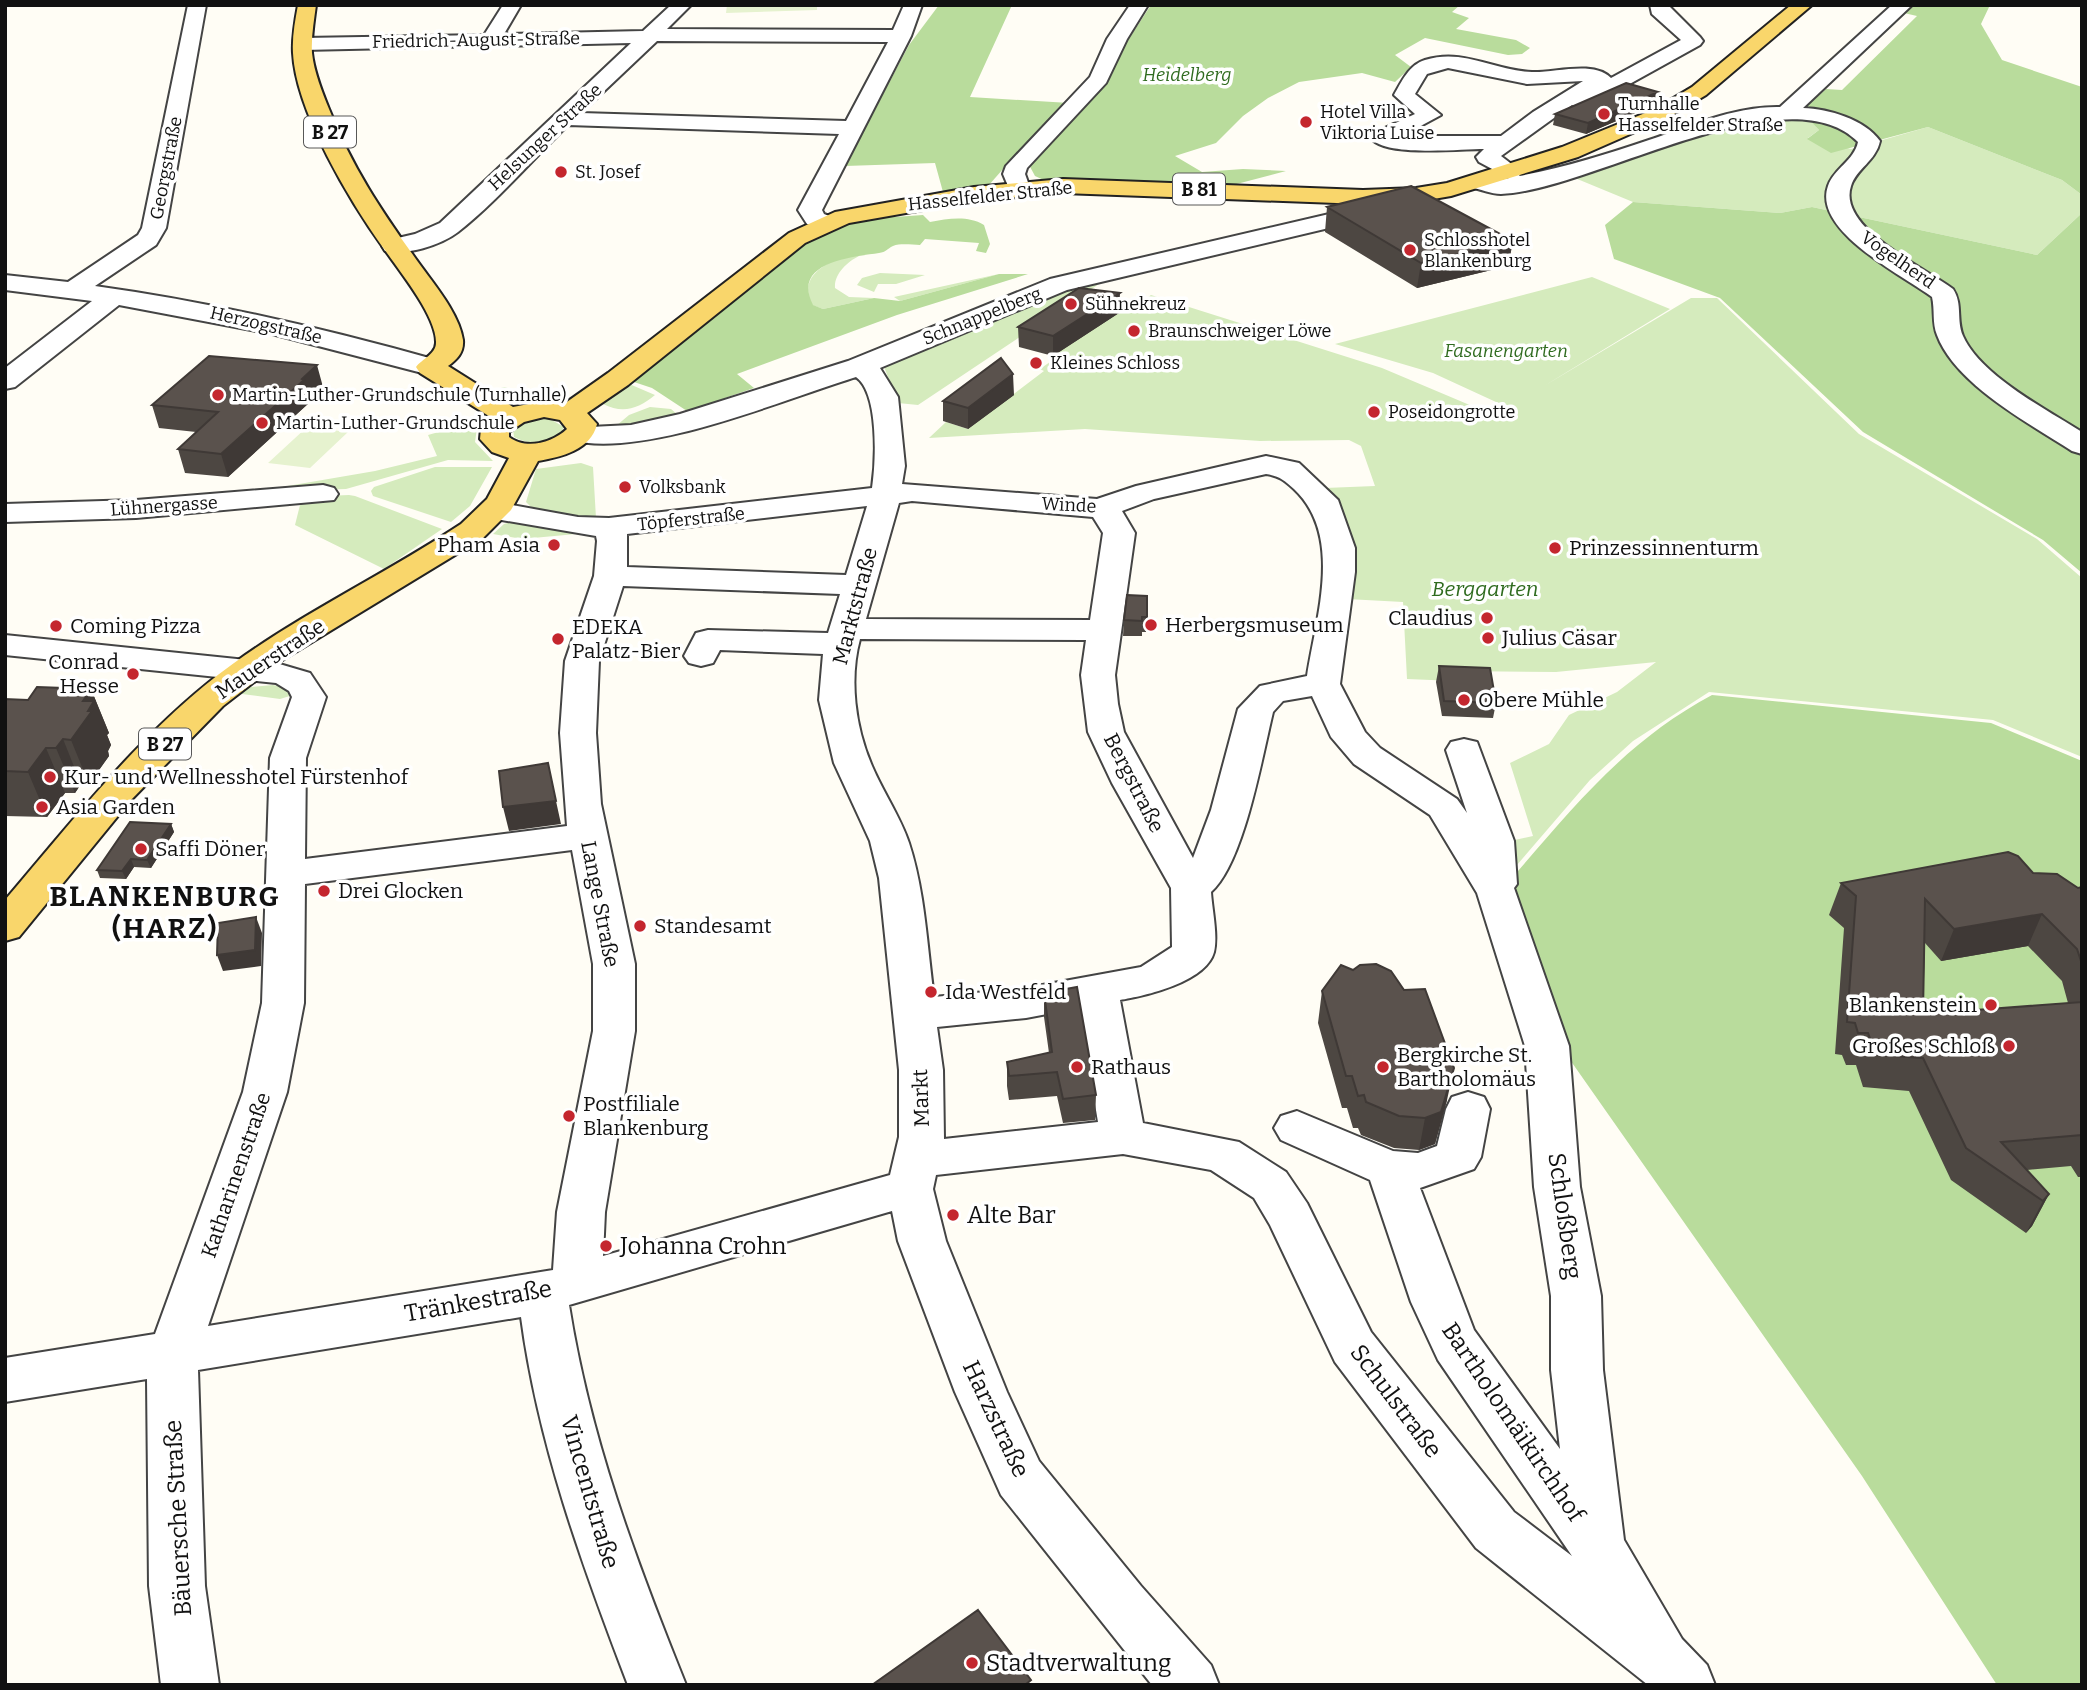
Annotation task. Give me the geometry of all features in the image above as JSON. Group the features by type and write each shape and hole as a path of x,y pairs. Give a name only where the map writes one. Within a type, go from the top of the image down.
{"main road":[{"name":"B 27","path":"307,5 302,57 310,85 351,179 373,220 422,286 451,338 448,353 430,367"},
{"name":"Hasselfelder Straße","path":"528,452 561,446 574,423 618,379 788,244 827,223 884,208 1018,188 1102,186 1379,197 1428,194 1478,182 1502,168 1589,145 1676,105 1724,72 1803,5"},
{"name":"Herzogstraße","path":"430,367 510,417"},
{"path":"528,452 508,449 494,439 497,426 510,417 538,410 574,423"},
{"name":"Mauerstraße","path":"12,912 125,784 189,719 245,671 463,538 495,511 528,452"}],"street":[{"name":"Georgstraße","path":"73,290 147,240 154,228 197,5"},
{"path":"491,39 512,5"},
{"name":"Helsunger Straße","path":"394,246 422,240 447,228 682,5"},
{"path":"827,223 815,219 810,210 850,128 901,36 913,5"},
{"path":"1018,188 1014,174 1017,166 1099,79 1117,39 1139,5"},
{"path":"1505,142 1399,143 1382,138 1430,115 1404,95 1416,71 1430,65 1464,63 1527,78 1589,76 1601,79 1573,94 1505,142 1488,158 1502,168 1569,109 1693,41 1659,10 1658,5"},
{"path":"1787,112 1903,5"},
{"name":"Friedrich-August-Straße","path":"303,44 651,36 901,36"},
{"name":"Vogelherd","path":"1478,182 1500,187 1531,181 1742,116 1787,112 1845,124 1869,141 1862,161 1842,180 1837,190 1838,202 1847,221 1872,247 1932,283 1944,294 1948,303 1947,322 1950,336 1961,356 1981,374 2082,444"},
{"path":"564,119 850,128"},
{"name":"Schnappelberg","path":"574,423 619,435 667,427 858,367 1059,284 1363,213 1379,205 1379,197"},
{"name":"Herzogstraße","path":"5,282 116,295 241,319 430,367"},
{"path":"5,382 116,295"},
{"name":"Marktstraße","path":"858,367 870,373 884,397 890,466 886,494 844,636 837,672 839,714 852,763 889,841 899,878 916,1014"},
{"name":"Winde","path":"886,494 947,494 1102,509 1119,500 1220,474 1266,465 1289,469 1323,500 1339,548 1339,572 1323,684"},
{"name":"Lühnergasse","path":"5,513 135,509 323,494"},
{"name":"Töpferstraße","path":"495,511 568,525 609,527 746,513 886,494"},
{"name":"Bergstraße","path":"1097,990 1151,980 1194,953 1191,888 1156,831 1106,732 1100,704 1098,675 1103,630 1119,533 1115,521 1102,509"},
{"name":"Lange Straße","path":"560,1288 581,1212 614,1031 614,964 587,836 578,733 582,661 610,576 613,541 609,527"},
{"path":"610,576 859,585"},
{"path":"701,656 708,640 1103,630"},
{"name":"Katharinenstraße","path":"5,645 276,673 300,681 307,687 309,697 288,758 283,1003 262,1108 176,1351"},
{"path":"1191,888 1206,875 1230,810 1256,709 1272,693 1323,684"},
{"name":"Schloßberg","path":"1323,684 1349,737 1367,756 1444,807 1497,893 1547,1046 1557,1187 1576,1296 1577,1370 1597,1546"},
{"name":"Schloßberg","path":"1464,750 1495,841 1497,893"},
{"path":"284,874 587,836"},
{"path":"916,1014 1026,1003 1097,990 1123,1137"},
{"name":"Markt","path":"916,1014 921,1070 922,1138 914,1174 1123,1137"},
{"path":"1297,1128 1388,1168 1419,1171 1458,1157 1468,1109"},
{"name":"Schulstraße","path":"1123,1137 1223,1154 1270,1185 1290,1216 1353,1347 1495,1530 1676,1674"},
{"name":"Bartholomäikirchhof","path":"1388,1168 1403,1198 1441,1317 1456,1345 1597,1546 1676,1674"},
{"name":"Tränkestraße","path":"5,1380 560,1288 873,1197 914,1174"},
{"name":"Harzstraße","path":"914,1174 922,1241 981,1392 1020,1478 1121,1605 1190,1685"},
{"name":"Vincentstraße","path":"560,1288 563,1403 605,1553 657,1685"},
{"name":"Bäuersche Straße","path":"176,1351 172,1370 177,1586 190,1685"}],"green space":[{"path":"727,5 817,5 817,10 726,13"},
{"name":"Heidelberg","path":"939,5 1012,5 970,97 1086,104 1151,5 1460,5 1452,12 1469,18 1456,29 1516,40 1530,48 1522,54 1508,55 1425,38 1395,55 1411,67 1395,82 1362,73 1299,82 1268,98 1243,116 1216,143 1175,156 1202,172 1243,169 1286,171 1229,186 1048,182 1035,176 1028,163 1010,161 989,185 943,192 935,163 845,166 909,45"},
{"path":"1913,5 1990,5 1981,24 2002,60 2082,87 2082,195 2062,180 1928,127 1831,153 1807,139 1819,130 1801,111 1826,89 1842,90 1917,16 1904,13"},
{"path":"1787,117 1811,121 1819,130 1808,138 1851,149 1928,127 2062,180 2082,195 2082,213 2037,255 1812,207 1780,213 1633,202 1570,176 1737,121"},
{"path":"1633,202 1780,213 1812,207 2037,255 2082,213 2082,573 2043,540 1863,432 1720,298 1614,259 1605,225"},
{"path":"888,212 895,217 923,215 930,222 957,219 978,222 984,225 990,244 986,253 976,251 979,243 925,239 920,245 896,245 881,253 828,264 810,279 808,291 813,305 823,309 874,298 900,301 999,274 1028,274 897,315 737,374 754,388 725,398 724,402 687,411 652,388 631,381 812,238 850,221"},
{"path":"849,255 859,256 842,269 835,288 849,297 874,298 823,309 812,305 809,286 816,272"},
{"path":"880,273 925,275 896,284 878,284 874,292 857,285 862,278"},
{"path":"999,274 900,301 894,297"},
{"path":"1592,277 1670,309 1544,386 1691,298 1717,298 1859,434 2037,539 2082,578 2082,757 1993,720 1709,692 1633,741 1590,780 1504,880 1501,843 1533,836 1510,763 1549,744 1569,715 1617,692 1656,662 1556,672 1454,671 1455,681 1407,679 1403,602 1347,599 1325,488 1375,486 1361,446 1349,440 1260,441 1085,429 929,438 946,422 968,429 1044,371 1040,369 1057,357 1054,355 1129,305 1135,306 1151,295 1382,368 1491,414 1509,408 1433,373 1335,344"},
{"path":"1099,280 1099,284 918,405 898,403 883,364 1062,289"},
{"path":"627,383 655,395 643,404 630,408 617,409 603,404"},
{"path":"504,387 562,401 522,405 494,396 494,390"},
{"path":"650,407 671,409 678,415 625,427 616,426 629,415"},
{"path":"532,419 550,419 564,427 555,437 542,442 527,442 514,437 513,429"},
{"path":"478,421 475,442 493,461 448,460 346,489 270,489 375,471 437,456 428,435"},
{"path":"307,427 348,432 310,468 268,463"},
{"path":"581,463 593,467 596,518 592,522 535,511 526,502 536,469"},
{"path":"435,467 492,467 470,506 451,522 373,496 371,491 374,487"},
{"path":"349,495 442,529 384,569 295,525 302,497"},
{"path":"515,521 576,534 522,539 493,534 504,524"},
{"path":"251,687 282,687 293,695 280,699 234,693"},
{"path":"1712,695 1991,723 2082,761 2082,1685 1997,1685 1862,1476 1561,1047 1506,885 1576,805 1625,756 1652,734"}],"building":[{"path":"1626,83 1658,92 1588,123 1555,114"},
{"path":"1411,186 1513,241 1421,263 1327,207"},
{"path":"1079,288 1120,293 1053,336 1018,327"},
{"path":"209,356 317,365 302,379 304,380 221,454 178,449 218,412 152,405"},
{"path":"1001,358 1013,374 968,408 943,401"},
{"path":"1127,595 1147,596 1147,617 1142,617 1142,621 1124,620"},
{"path":"1439,666 1490,668 1496,703 1444,701"},
{"path":"37,687 91,689 83,701 94,701 88,711 92,711 71,740 63,739 56,748 46,748 28,772 5,771 5,699 28,700"},
{"path":"548,763 556,801 503,807 499,771"},
{"name":"Saffi Döner","path":"130,822 171,824 147,860 131,859 122,871 97,870"},
{"path":"2008,852 2018,856 2033,873 2057,874 2078,888 2082,887 2082,964 2077,949 2042,914 1954,929 1925,899 1923,1014 2082,1002 2082,1135 2001,1142 2049,1194 2043,1201 1966,1148 1923,1058 1876,1055 1868,1033 1858,1033 1855,1023 1847,1022 1856,896 1841,883"},
{"path":"256,917 255,950 217,955 218,923"},
{"name":"Bergkirche St. Bartholomäus","path":"1376,964 1391,971 1404,990 1425,989 1454,1068 1441,1112 1425,1118 1399,1116 1366,1102 1364,1095 1358,1096 1352,1076 1346,1076 1322,991 1341,965 1353,970 1360,965"},
{"path":"1077,987 1096,1095 1063,1099 1057,1072 1009,1076 1007,1062 1052,1052 1044,993"},
{"path":"978,1610 1031,1680 1025,1685 872,1685"}],"place":[{"name":"Turnhalle Hasselfelder Straße","path":"1604,114"},
{"name":"Hotel Villa Viktoria Luise","path":"1306,122"},
{"name":"St. Josef","path":"561,172"},
{"name":"Schlosshotel Blankenburg","path":"1410,250"},
{"name":"Sühnekreuz","path":"1071,304"},
{"name":"Braunschweiger Löwe","path":"1134,331"},
{"name":"Kleines Schloss","path":"1036,363"},
{"name":"Martin-Luther-Grundschule (Turnhalle)","path":"218,395"},
{"name":"Poseidongrotte","path":"1374,412"},
{"name":"Martin-Luther-Grundschule","path":"262,423"},
{"name":"Volksbank","path":"625,487"},
{"name":"Pham Asia","path":"554,545"},
{"name":"Prinzessinnenturm","path":"1555,548"},
{"name":"Claudius","path":"1487,618"},
{"name":"Herbergsmuseum","path":"1151,625"},
{"name":"Coming Pizza","path":"56,626"},
{"name":"Julius Cäsar","path":"1488,638"},
{"name":"EDEKA Palatz-Bier","path":"558,639"},
{"name":"Conrad Hesse","path":"133,674"},
{"name":"Obere Mühle","path":"1464,700"},
{"name":"Kur- und Wellnesshotel Fürstenhof","path":"50,777"},
{"name":"Asia Garden","path":"42,807"},
{"name":"Saffi Döner","path":"141,849"},
{"name":"Drei Glocken","path":"324,891"},
{"name":"Standesamt","path":"640,926"},
{"name":"Ida Westfeld","path":"931,992"},
{"name":"Blankenstein","path":"1991,1005"},
{"name":"Großes Schloß","path":"2009,1046"},
{"name":"Rathaus","path":"1077,1067"},
{"name":"Bergkirche St. Bartholomäus","path":"1383,1067"},
{"name":"Postfiliale Blankenburg","path":"569,1116"},
{"name":"Alte Bar","path":"953,1215"},
{"name":"Johanna Crohn","path":"606,1246"},
{"name":"Stadtverwaltung","path":"972,1663"}],"district":[{"name":"BLANKENBURG (HARZ)","path":"165,912"}],"park label":[{"name":"Fasanengarten","path":"1506,351"},
{"name":"Berggarten","path":"1485,589"}]}
